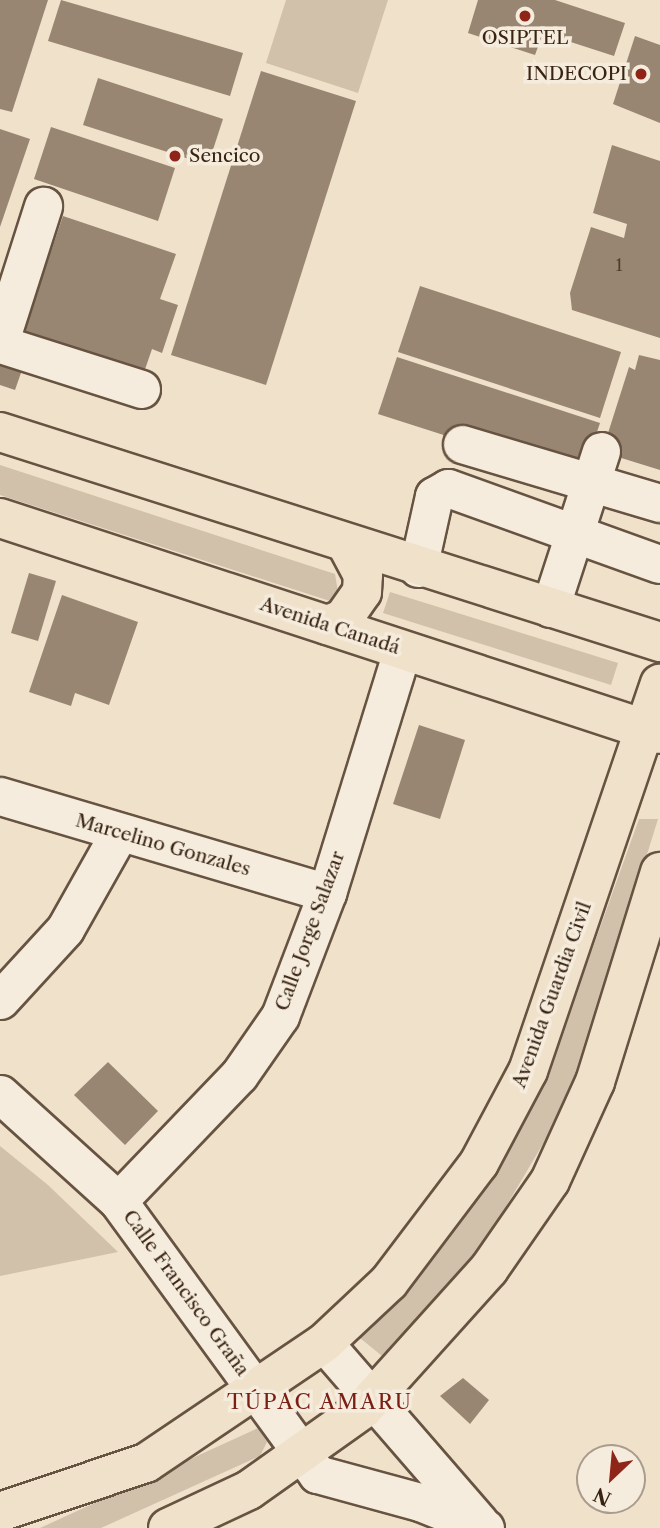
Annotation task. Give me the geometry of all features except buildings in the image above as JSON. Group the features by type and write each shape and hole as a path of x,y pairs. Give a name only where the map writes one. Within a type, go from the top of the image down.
{"main road":[{"path":"0,432 348,547 660,642"},
{"name":"Avenida Canadá","path":"0,518 652,731"},
{"path":"327,625 342,619 362,592 363,575 348,547"},
{"name":"Avenida Guardia Civil","path":"0,1512 146,1463 324,1343 389,1282 479,1163 528,1071 652,731 660,684"},
{"path":"168,1528 249,1490 299,1456 369,1401 489,1269 550,1181 595,1082 660,872"}],"street":[{"path":"43,206 0,342 141,389"},
{"path":"462,444 596,468 660,503"},
{"path":"550,608 596,468"},
{"path":"418,568 439,490 659,564"},
{"name":"Calle Jorge Salazar","path":"118,1201 239,1075 280,1016 327,893 402,650"},
{"name":"Marcelino Gonzales","path":"0,796 327,893"},
{"path":"0,1000 65,929 119,833"},
{"name":"Calle Francisco Graña","path":"0,1094 118,1201 257,1390 299,1456 317,1474 485,1528"},
{"name":"Calle Francisco Graña","path":"324,1343 369,1401 485,1528"}],"shaded area":[{"path":"286,0 388,0 358,93 266,63"},
{"path":"0,465 335,574 338,592 330,601 0,495"},
{"path":"390,592 618,663 611,685 383,613"},
{"path":"639,819 658,819 573,1093 489,1235 387,1360 360,1338 469,1198 545,1081"},
{"path":"0,1146 48,1185 118,1252 0,1276"},
{"path":"258,1428 267,1442 260,1456 101,1528 40,1528"}],"place":[{"name":"OSIPTEL","path":"525,16"},
{"name":"INDECOPI","path":"641,74"},
{"name":"Sencico","path":"175,156"}],"district":[{"name":"TÚPAC AMARU","path":"320,1402"}]}
